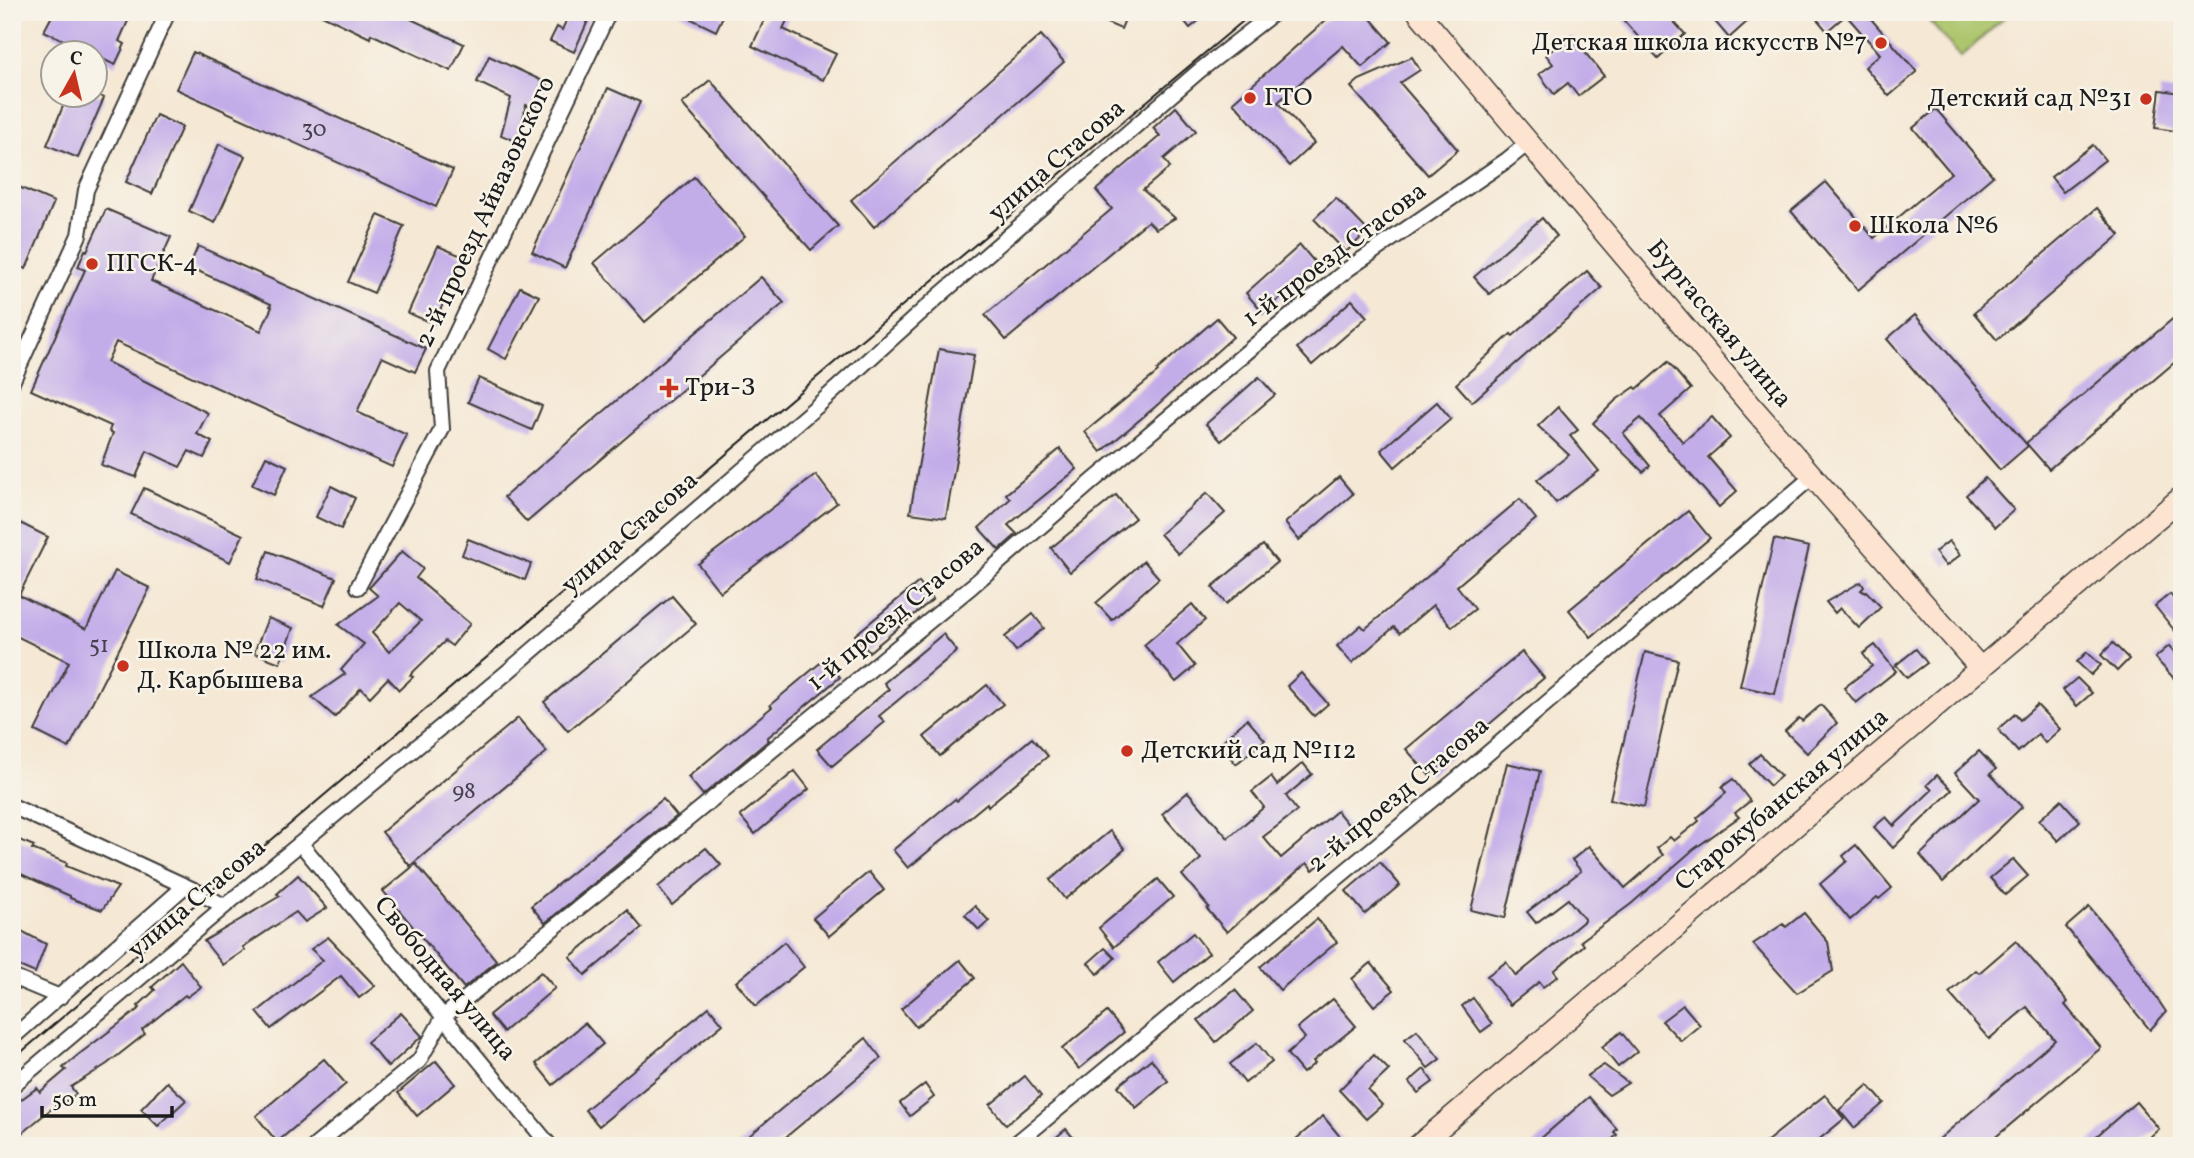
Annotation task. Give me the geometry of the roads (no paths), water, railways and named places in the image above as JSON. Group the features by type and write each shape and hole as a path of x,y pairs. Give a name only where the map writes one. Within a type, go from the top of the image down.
{"street":[{"path":"12,382 79,235 86,190 168,12"},
{"name":"2-й проезд Айвазовского","path":"358,587 442,429 438,372 609,12"},
{"name":"улица Стасова","path":"12,1086 495,682 816,407 939,296 1199,71 1275,12"},
{"name":"Бургасская улица","path":"1418,12 1980,669"},
{"name":"1-й проезд Стасова","path":"315,1146 419,1061 444,1016 972,586 1094,480 1348,269 1529,142"},
{"name":"2-й проезд Стасова","path":"1013,1146 1480,760 1813,476"},
{"name":"Старокубанская улица","path":"1419,1146 2182,497"},
{"path":"12,806 224,906"},
{"name":"Свободная улица","path":"301,844 550,1146"},
{"name":"улица Стасова","path":"12,1038 185,886"},
{"path":"12,976 60,998"}],"tram line":[{"path":"12,1060 855,345 1254,12"}],"place":[{"name":"Детская школа искусств №7","path":"1881,43"},
{"name":"ГТО","path":"1250,98"},
{"name":"Детский сад №31","path":"2146,99"},
{"name":"Школа №6","path":"1855,226"},
{"name":"ПГСК-4","path":"92,264"},
{"name":"Три-З","path":"669,388"},
{"name":"Школа № 22 им. Д. Карбышева","path":"123,666"},
{"name":"Детский сад №112","path":"1127,751"}]}
